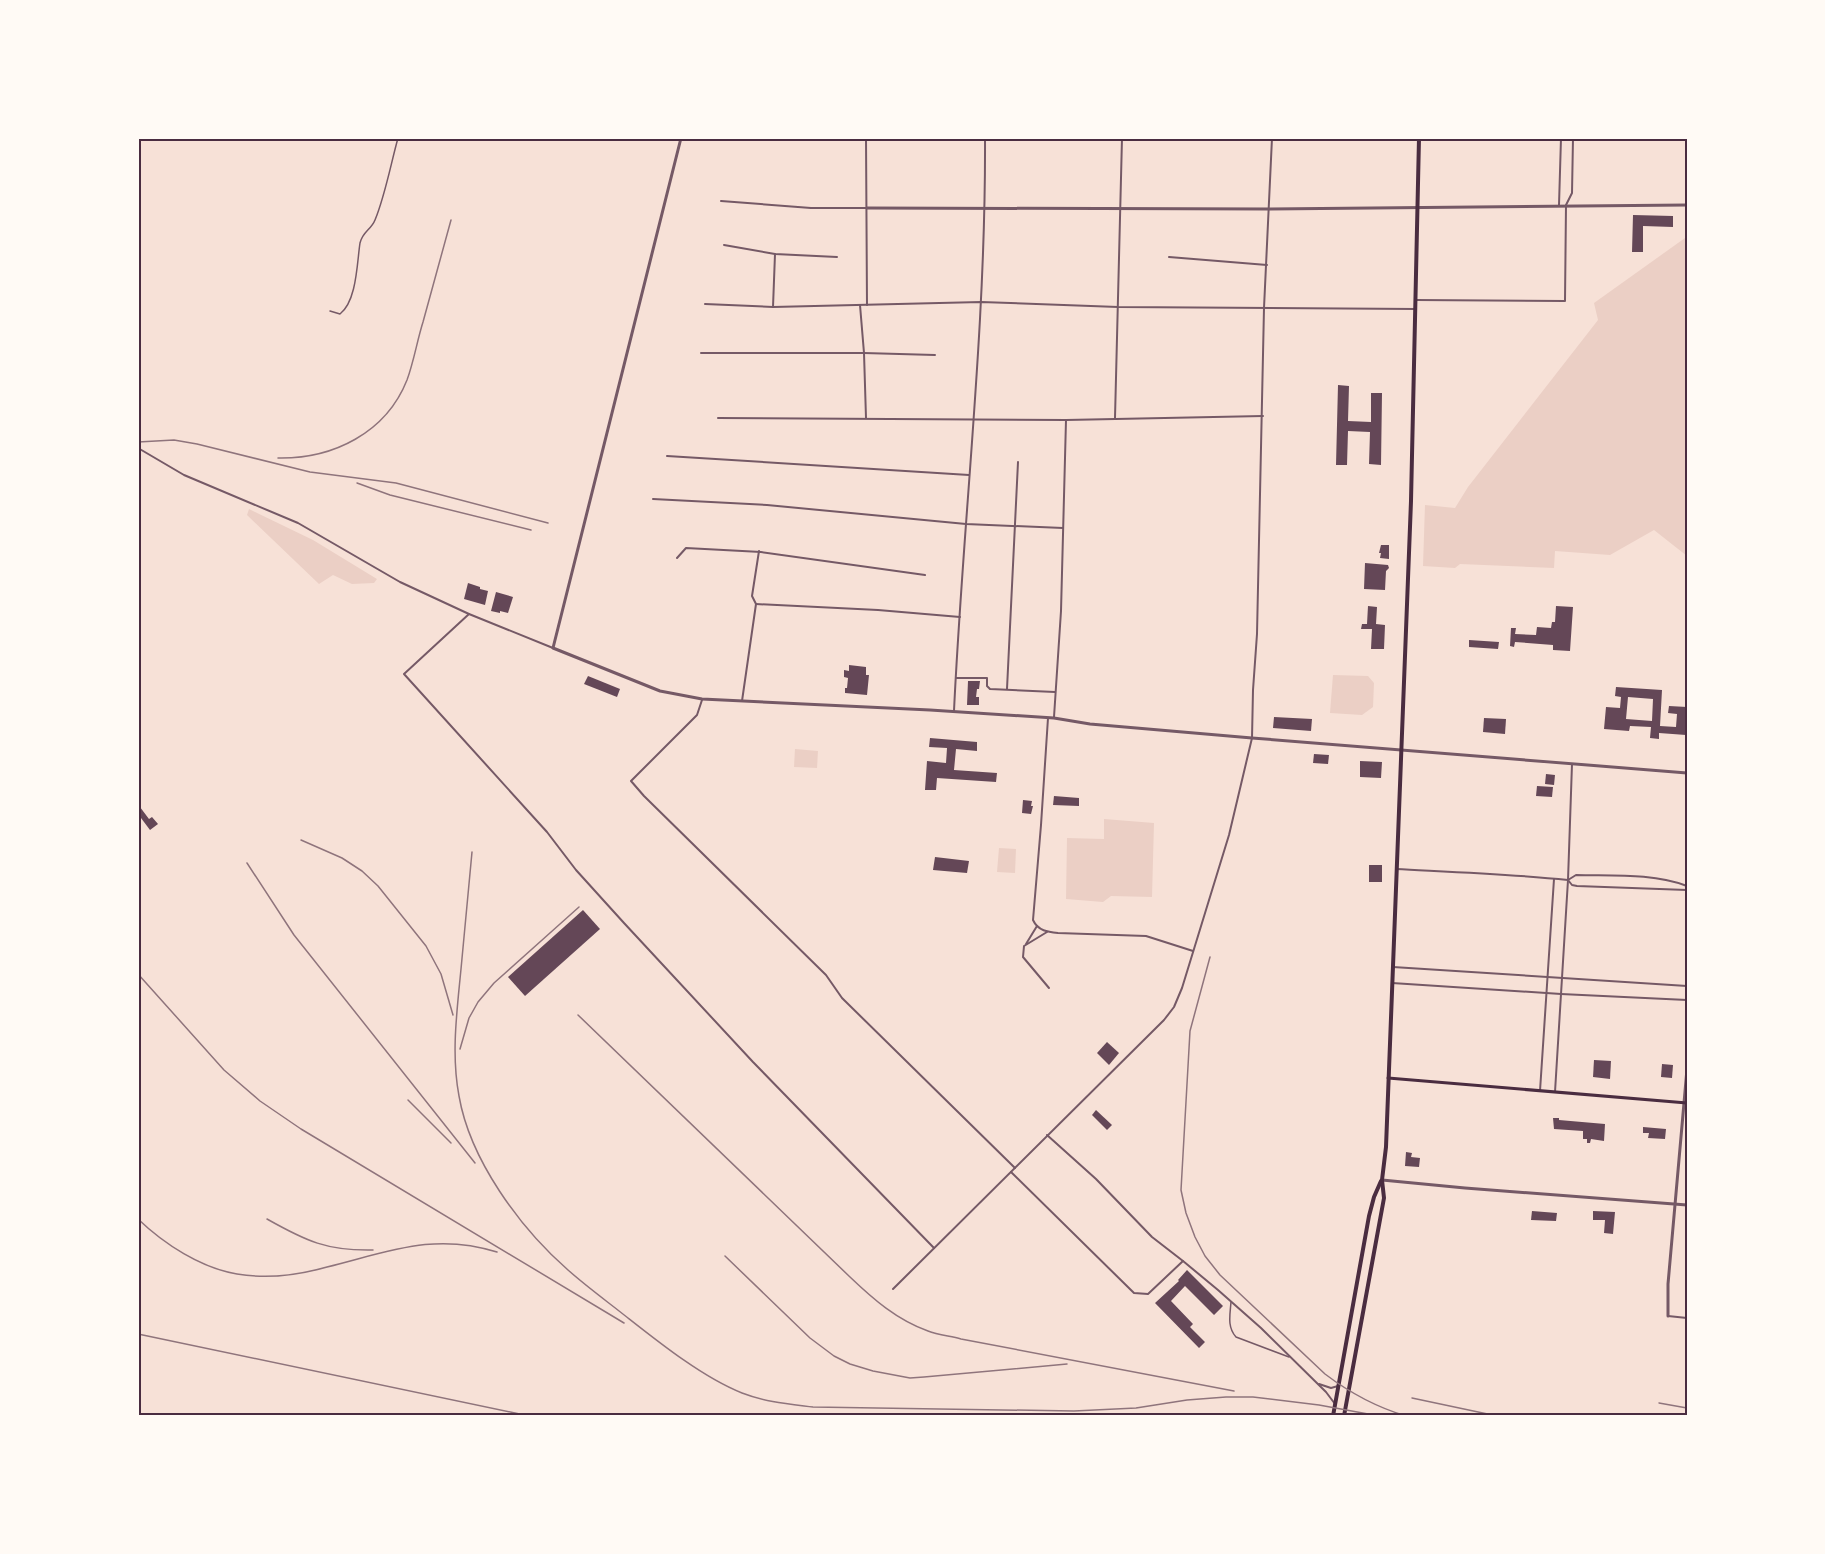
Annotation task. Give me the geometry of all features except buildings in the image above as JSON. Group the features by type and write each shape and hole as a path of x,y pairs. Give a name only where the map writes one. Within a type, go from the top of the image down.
{"main road":[{"path":"1344,1416 1384,1198 1382,1180 1386,1147 1416,309 1419,138"},
{"path":"1388,1078 1686,1103"},
{"path":"1333,1416 1369,1215 1382,1180"}],"street":[{"path":"553,648 681,138"},
{"path":"866,138 867,304"},
{"path":"954,711 981,302 985,138"},
{"path":"1115,418 1122,138"},
{"path":"893,1289 1164,1020 1174,1007 1182,988 1229,835 1252,738 1257,634 1264,308 1272,138"},
{"path":"1559,205 1561,138"},
{"path":"1416,300 1565,301 1566,205 1572,193 1573,138"},
{"path":"721,201 811,208 1269,209 1687,205"},
{"path":"724,246 776,254 837,257"},
{"path":"773,307 776,254"},
{"path":"1169,256 1267,265"},
{"path":"705,304 773,307 981,302 1118,308 1416,309"},
{"path":"860,305 866,418"},
{"path":"701,353 935,355"},
{"path":"718,418 1066,420 1263,416"},
{"path":"1054,718 1060,620 1066,420"},
{"path":"138,448 184,475 298,524 400,582 469,614 660,691 702,699 1054,718 1090,724 1687,773"},
{"path":"667,456 969,475"},
{"path":"1007,689 1018,462"},
{"path":"653,499 767,505 966,524 1063,528"},
{"path":"677,558 686,548 759,552 925,575"},
{"path":"742,701 756,604 752,596 759,552"},
{"path":"756,604 960,617"},
{"path":"469,614 404,674 547,832 576,870 624,923 753,1062 934,1248"},
{"path":"956,678 987,678 988,688 1055,692"},
{"path":"702,699 697,715 631,781 826,975 842,998 1015,1168"},
{"path":"1048,718 1033,920 1037,926 1047,932 1146,936 1193,951"},
{"path":"1555,1092 1568,880 1572,764"},
{"path":"1396,869 1487,873 1568,880 1576,875 1649,878 1670,881 1687,888"},
{"path":"1540,1090 1554,879"},
{"path":"1568,880 1572,885 1577,886 1687,888"},
{"path":"1037,926 1024,946 1023,957 1049,988"},
{"path":"1024,946 1047,932"},
{"path":"1393,967 1687,986"},
{"path":"1392,983 1561,994 1687,999"},
{"path":"1687,1069 1686,1103 1668,1284 1668,1316 1687,1318"},
{"path":"1047,1135 1096,1179 1152,1237 1261,1328 1335,1404"},
{"path":"1011,1172 1134,1293 1148,1294 1183,1262"},
{"path":"1382,1180 1687,1205"},
{"path":"1316,1383 1331,1388 1338,1386"}],"lane":[{"path":"330,312 340,314 345,311 348,304 356,277 363,234 374,222 398,138"},
{"path":"1231,1302 1229,1323 1236,1337 1290,1357"}],"shaded area":[{"path":"1687,238 1687,556 1654,530 1610,555 1555,551 1554,568 1460,564 1455,568 1423,566 1425,505 1455,508 1468,487 1598,320 1594,303"},
{"path":"249,509 313,540 377,579 374,583 352,584 333,575 319,584 247,515"},
{"path":"1333,675 1368,676 1374,683 1373,707 1362,715 1330,713"},
{"path":"795,749 818,751 817,768 794,767"},
{"path":"1104,819 1154,823 1152,897 1111,896 1103,902 1066,899 1067,838 1104,839"},
{"path":"999,848 1016,849 1015,873 997,872"}],"railway":[{"path":"278,458 318,454 337,448 371,428 386,415 398,399 407,380 451,220"},
{"path":"138,442 174,440 310,472 396,483 548,523"},
{"path":"357,483 390,495 531,530"},
{"path":"301,840 342,858 362,871 378,886 426,946 441,974 453,1015"},
{"path":"472,852 456,1017 455,1064 459,1096 474,1144 486,1168 515,1213 550,1253 654,1339 698,1370 728,1387 751,1396 813,1407 1074,1411 1136,1408 1187,1400 1253,1397 1319,1405 1379,1416"},
{"path":"247,863 294,935 475,1163"},
{"path":"460,1049 469,1018 478,1002 494,983 579,907"},
{"path":"1210,957 1190,1031 1181,1190 1195,1237 1205,1256 1220,1275 1325,1374 1364,1399 1406,1416"},
{"path":"138,974 224,1070 260,1101 301,1129 624,1323"},
{"path":"578,1015 859,1285 886,1308 906,1321 932,1332 961,1339 1234,1391"},
{"path":"408,1100 451,1143"},
{"path":"138,1219 184,1254 223,1271 237,1274 271,1276 305,1272 391,1250 432,1244 474,1246 497,1252"},
{"path":"267,1219 317,1243 343,1249 373,1250"},
{"path":"725,1256 810,1338 834,1356 850,1364 910,1378 1067,1364"},
{"path":"138,1334 529,1416"},
{"path":"1412,1398 1497,1416"},
{"path":"1659,1403 1687,1408"}]}
